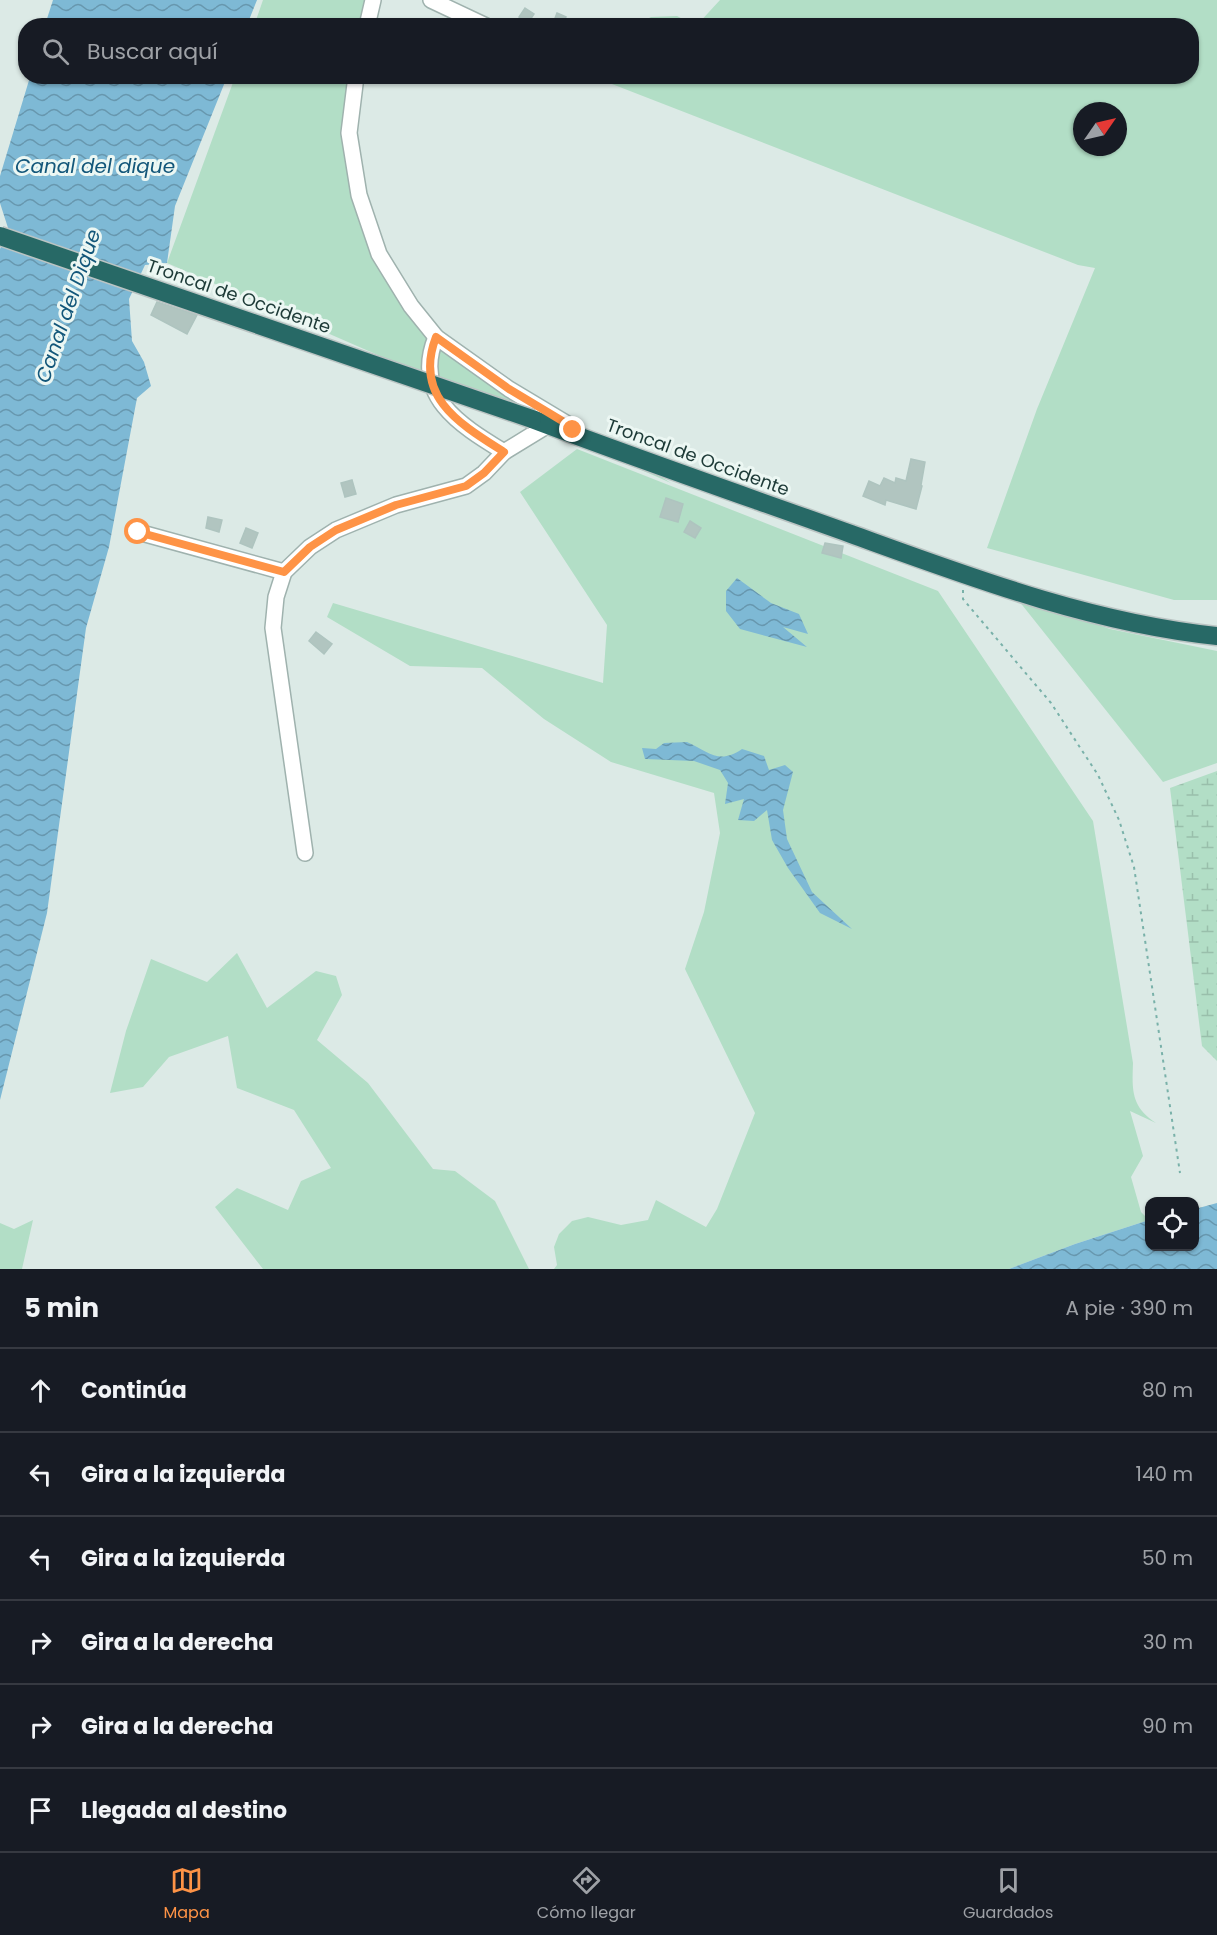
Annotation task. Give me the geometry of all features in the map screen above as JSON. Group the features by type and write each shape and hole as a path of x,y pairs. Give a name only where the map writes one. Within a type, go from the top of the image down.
{"highway":[{"name":"Troncal de Occidente","path":"0,236 540,422 968,576 1092,613 1157,627 1217,636"}],"street":[{"path":"369,18 373,0"},
{"path":"431,0 469,18"},
{"path":"355,84 349,133 359,195 380,254 411,306 436,337 509,389 569,425 574,435"},
{"path":"436,337 429,355 429,363 437,395 457,421 504,452"},
{"path":"305,854 273,628 276,597 284,572 310,547 336,530 396,505 466,486 484,473 504,452 540,422"},
{"path":"138,532 284,572"}],"path":[{"path":"968,576 963,589 963,599 1051,703 1098,775 1119,820 1134,867 1180,1173"}],"green space":[{"path":"263,0 371,0 367,18 257,18"},
{"path":"720,0 1217,0 1217,600 1174,600 987,548 1037,409 1095,268 1078,265 612,84 1199,84 1199,18 703,18"},
{"path":"677,16 681,18 649,18"},
{"path":"232,84 357,84 349,133 368,225 436,337 671,483 167,263"},
{"path":"577,449 938,591 1093,821 1133,1063 1133,1090 1137,1104 1156,1123 1130,1111 1143,1156 1131,1177 1145,1221 1009,1269 554,1269 557,1265 554,1247 559,1234 572,1221 588,1217 621,1225 648,1220 656,1200 706,1227 717,1209 755,1113 685,969 704,912 720,833 714,793 611,762 544,719 482,668 410,666 327,617 333,603 603,683 607,625 520,492"},
{"path":"1015,596 1110,629 1217,651 1217,763 1163,782"},
{"path":"1217,771 1217,1061 1202,1046 1170,788"},
{"path":"237,953 267,1008 316,971 336,976 342,995 317,1040 368,1083 433,1169 455,1171 495,1201 529,1269 263,1269 215,1207 237,1188 288,1210 301,1181 331,1168 294,1110 237,1088 228,1036 169,1057 143,1087 110,1093 126,1031 151,959 207,982"},
{"path":"33,1220 22,1269 0,1269 0,1223 14,1229"}],"water":[{"path":"53,0 257,0 250,18 47,18"},
{"name":"Canal del dique","path":"28,84 224,84 175,206 167,263 145,265 129,299 132,341 144,362 151,386 137,398 109,547 86,628 47,913 0,1100 0,249 9,231 0,203 0,176"},
{"path":"737,578 771,603 799,614 808,634 783,627 807,647 740,629 726,611 726,591"},
{"path":"687,742 708,753 720,756 734,754 742,749 764,756 769,770 785,765 793,772 783,810 787,839 812,892 852,929 820,913 788,868 772,840 767,810 754,821 738,820 744,799 725,804 728,783 720,770 694,761 645,759 642,748 656,749 664,743"},
{"path":"1217,1203 1217,1269 1009,1269 1145,1221 1145,1251 1199,1251 1199,1208"}],"building":[{"path":"525,8 534,14 531,18 519,17"},
{"path":"557,13 566,17 566,18 555,18"},
{"path":"157,302 197,315 187,334 151,315"},
{"path":"911,459 925,462 916,509 886,500 885,505 863,496 869,481 880,486 884,478 895,483 896,478 906,481"},
{"path":"352,480 356,494 345,497 341,483"},
{"path":"666,498 683,504 678,522 660,517"},
{"path":"208,517 222,520 219,532 206,528"},
{"path":"690,521 701,528 695,538 684,532"},
{"path":"246,528 258,533 252,548 240,543"},
{"path":"825,543 843,546 841,558 822,553"},
{"path":"316,632 332,644 324,654 309,641"}],"route":[{"path":"138,532 284,572 310,547 336,530 396,505 466,486 484,473 504,452 457,421 444,407 430,374 429,355 436,337 509,389 569,425 573,430"}],"water label":[{"name":"Canal del Dique","path":"68,306"}]}
